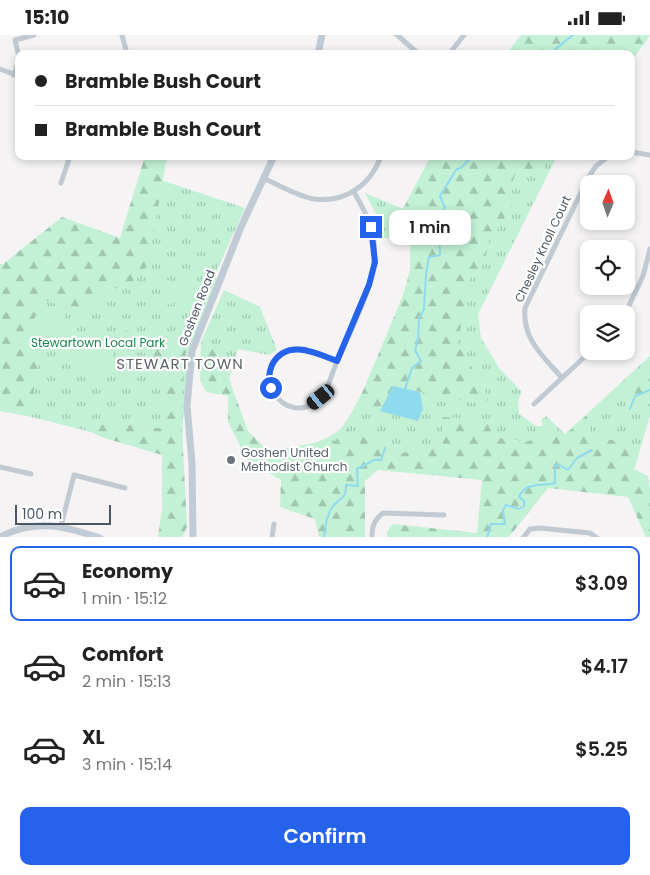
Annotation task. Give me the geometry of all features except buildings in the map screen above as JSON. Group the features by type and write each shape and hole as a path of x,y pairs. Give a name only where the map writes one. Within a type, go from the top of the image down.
{"street":[{"path":"18,50 16,40 34,35"},
{"path":"122,35 126,50"},
{"path":"319,50 322,35"},
{"path":"398,35 415,50"},
{"path":"452,50 464,35"},
{"path":"0,69 15,75"},
{"path":"635,152 650,155"},
{"path":"60,183 69,160"},
{"name":"Goshen Road","path":"193,537 192,463 187,406 192,351 240,227 272,160"},
{"path":"263,178 314,199 333,199 354,192 366,182 379,160"},
{"name":"Chesley Knoll Court","path":"562,378 530,341 525,327 525,308 588,178 596,166 604,160"},
{"path":"337,361 305,349 287,351 278,357 272,366 270,384 274,395 282,403 292,407 304,407 321,397 337,361 369,285 375,262 371,227 354,192"},
{"path":"629,305 643,276 650,249"},
{"path":"534,404 581,360"},
{"path":"0,467 31,474"},
{"path":"61,526 74,475 125,487"},
{"path":"372,537 372,528 376,519 383,513 444,515"},
{"path":"272,537 274,524"},
{"path":"0,537 36,525 61,526 100,537"},
{"path":"523,537 530,529 539,528 590,533 598,537"}],"green space":[{"path":"521,35 650,35 635,56 635,50 509,50"},
{"path":"144,160 166,160 148,265 131,284 100,293 98,312 69,309 43,299 26,337 41,357 28,416 0,411 0,264 3,264 62,217 120,238"},
{"path":"429,160 555,160 478,314 481,338 499,368 522,392 518,401 519,414 536,426 543,426 541,420 546,416 565,434 650,356 650,416 629,486 650,537 626,494 315,462 317,450 309,444 335,433 350,416 381,351 407,283 410,270 410,239 381,238 377,216 365,193 403,209","holes":["486,420 494,437 526,442 547,435 459,470"]},
{"path":"429,160 544,160 544,173 517,171 508,192 512,207 490,238 484,262 469,281 458,342 490,400 473,403 393,386 380,411 358,403 404,293 410,270 410,239 430,243 421,228 405,218 403,209"},
{"name":"Stewartown Local Park","path":"161,180 245,208 214,277 218,279 193,343 186,415 183,415 182,455 0,409 0,284 146,257"},
{"path":"168,280 178,283 171,305 161,302"},
{"path":"181,284 192,288 185,309 174,306"},
{"path":"224,290 260,307 277,350 269,355 238,349 229,379 212,347 201,342"},
{"path":"41,305 65,315 53,342 29,332"},
{"path":"122,329 186,350 181,410 187,527 182,537 158,537 162,508 162,455 101,437 83,427 94,420 165,429 163,411 166,363 117,340"},
{"path":"87,333 114,345 114,354 111,361 100,369 87,367 76,356"},
{"path":"201,342 212,347 229,379 248,431 268,451 309,444 318,451 337,440 342,428 402,453 443,445 442,417 486,420 494,437 526,442 546,435 566,434 587,415 592,436 641,446 634,469 648,476 650,489 650,537 646,537 628,497 548,488 509,537 387,537 387,532 393,524 477,533 482,480 378,470 365,481 365,537 319,537 315,519 280,507 281,480 248,461 228,422 228,396 206,392 200,380"},
{"path":"650,364 650,411 628,389 643,367"}],"water":[{"path":"393,386 420,392 423,409 418,421 380,411"}],"waterway":[{"path":"554,50 573,35"},
{"path":"405,389 412,368 421,361 415,350 418,340 419,319 424,309 429,257 440,255 438,220 445,208 440,196 456,170 468,160"},
{"path":"630,409 635,396 650,390"},
{"path":"324,537 329,512 345,494 346,485 358,486 357,469 374,460 381,460 385,448"},
{"path":"487,537 491,524 505,524 503,510 506,505 519,509 524,506 524,501 519,497 522,492 530,487 555,483 555,467 558,464 568,470 577,458 592,450"}],"place":[{"name":"Goshen United Methodist Church","path":"231,460"}],"district":[{"name":"STEWART TOWN","path":"180,364"}],"route":[{"path":"271,388 268,379 272,366 278,357 287,351 305,349 337,361 369,285 375,262 371,227"}]}
